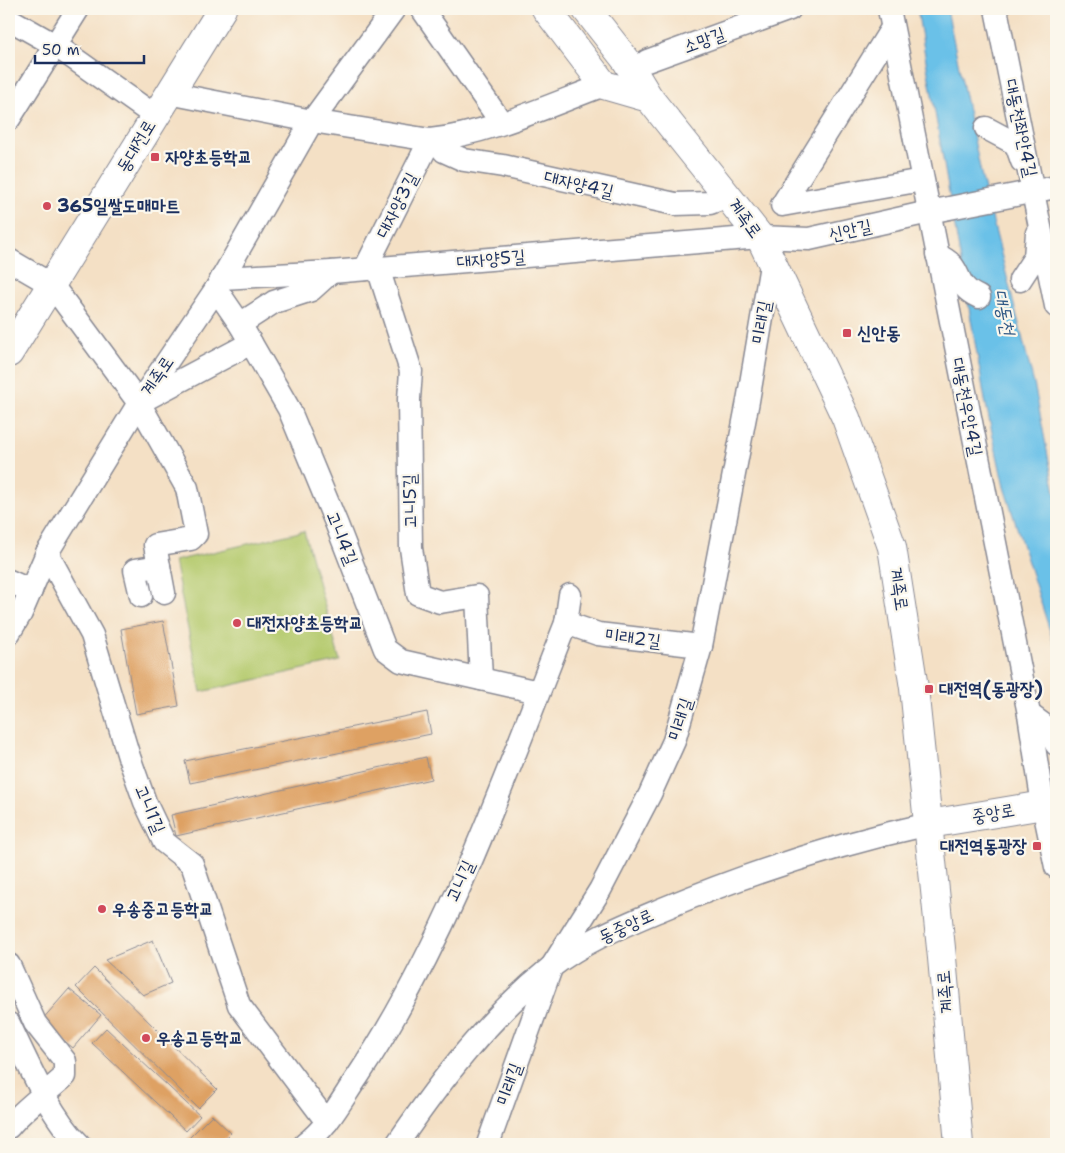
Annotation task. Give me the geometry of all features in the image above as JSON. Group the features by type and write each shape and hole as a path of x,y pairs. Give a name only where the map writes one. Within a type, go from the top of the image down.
{"main road":[{"name":"동대전로","path":"9,353 222,9"},
{"path":"546,9 604,85 649,98 647,61 609,9"},
{"name":"계족로","path":"566,9 613,69 649,98"},
{"name":"계족로","path":"586,9 626,60 649,98 729,196 766,248 846,418 892,547 914,688 929,824 959,1144"},
{"name":"중앙로","path":"929,824 1050,804"}],"street":[{"path":"9,119 78,9"},
{"name":"계족로","path":"9,633 21,613 47,552 139,403 219,284 312,122 394,9"},
{"path":"422,9 501,122"},
{"name":"소망길","path":"647,61 790,9"},
{"name":"대동천좌안4길","path":"996,9 1031,193 1040,220 1056,306"},
{"path":"9,19 55,45 155,116"},
{"path":"890,19 782,205 922,180"},
{"name":"대동천우안4길","path":"890,19 922,180 934,211 937,255 1029,714 1050,804 1056,867"},
{"path":"169,93 312,122 433,140 446,139 501,122 604,85"},
{"path":"986,128 1016,144 1031,193 1056,186"},
{"name":"대자양4길","path":"433,140 444,151 464,160 503,166 675,204 703,204 729,196"},
{"name":"대자양3길","path":"371,269 433,140"},
{"name":"신안길","path":"766,248 934,211 1031,193"},
{"path":"1020,280 1035,257 1040,220"},
{"name":"대자양5길","path":"219,284 371,269 766,248"},
{"name":"미래길","path":"488,1144 551,968 600,890 650,794 674,741 701,646 744,420 766,248"},
{"path":"937,255 951,261 955,266 961,284 968,292 979,297"},
{"path":"9,260 52,285 139,403 186,488 196,534 191,539 155,545 164,593"},
{"name":"고니5길","path":"371,269 411,371 409,399 411,548 418,594 440,602 477,596 481,679"},
{"path":"139,403 246,333 274,302 311,290 331,272"},
{"name":"고니4길","path":"219,284 289,409 385,648 401,661 538,692"},
{"name":"고니1길","path":"47,552 92,635 145,802 164,842 192,864 239,1005 327,1122"},
{"path":"141,596 135,570 159,566"},
{"path":"9,581 31,591"},
{"name":"고니길","path":"305,1144 316,1136 327,1122 404,1001 494,809 566,623 570,595"},
{"name":"미래2길","path":"566,623 598,634 701,646"},
{"path":"1029,714 1048,728 1056,744"},
{"name":"동중앙로","path":"397,1144 424,1104 483,1030 551,968 606,933 712,888 882,834 929,824"},
{"path":"9,964 35,1023 65,1061 65,1076 46,1095 30,1105 9,1127"},
{"path":"9,1024 68,1133 79,1144"}],"green space":[{"path":"304,531 340,661 201,692 174,561"}],"water":[{"name":"대동천","path":"917,9 947,9 982,178 1035,388 1056,498 1056,650 1004,487 985,400"}],"building":[{"path":"163,621 179,706 136,714 121,629"},
{"path":"427,712 431,734 190,783 185,761"},
{"path":"426,757 431,779 176,836 171,815"},
{"path":"153,940 171,983 143,995 105,960"},
{"name":"우송고등학교","path":"94,968 217,1089 198,1108 76,987"},
{"path":"69,989 101,1015 73,1048 41,1021"},
{"path":"106,1028 200,1116 186,1131 92,1043"},
{"path":"212,1115 231,1133 220,1144 183,1144"}],"place":[{"name":"자양초등학교","path":"155,157"},
{"name":"365일쌀도매마트","path":"47,206"},
{"name":"신안동","path":"847,333"},
{"name":"대전자양초등학교","path":"237,623"},
{"name":"대전역(동광장)","path":"929,689"},
{"name":"대전역동광장","path":"1037,846"},
{"name":"우송중고등학교","path":"102,909"},
{"name":"우송고등학교","path":"146,1038"}]}
